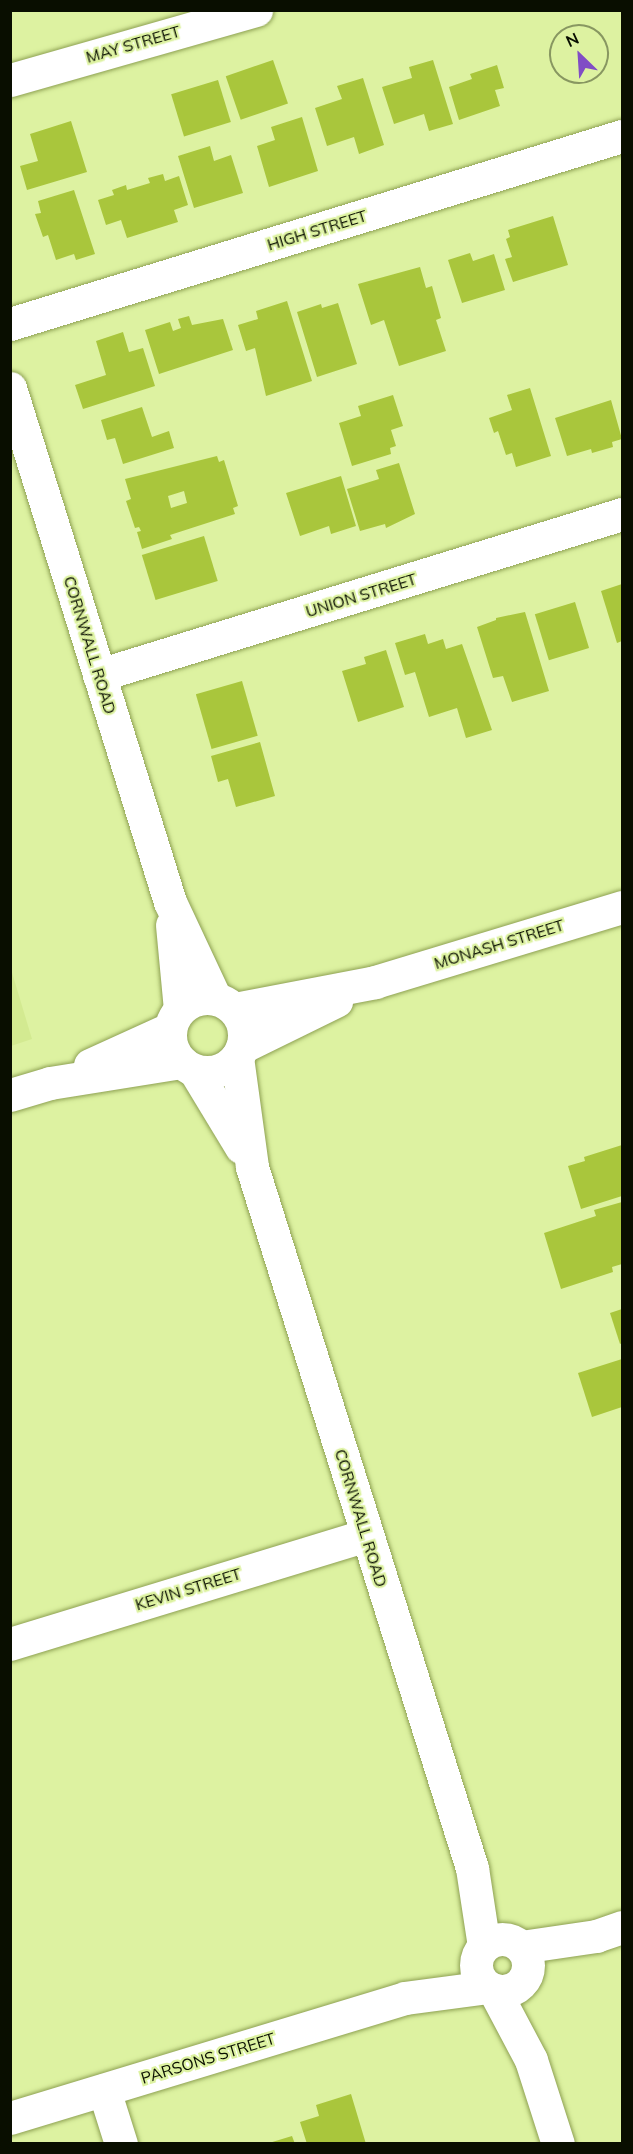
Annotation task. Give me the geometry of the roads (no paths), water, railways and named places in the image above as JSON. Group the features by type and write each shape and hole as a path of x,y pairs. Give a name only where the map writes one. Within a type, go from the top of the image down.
{"street":[{"name":"MAY STREET","path":"10,80 256,10"},
{"name":"HIGH STREET","path":"10,324 622,136"},
{"name":"CORNWALL ROAD","path":"10,388 171,902 224,1004"},
{"name":"UNION STREET","path":"99,675 622,514"},
{"name":"CORNWALL ROAD","path":"171,902 175,1019"},
{"name":"MONASH STREET","path":"224,1004 375,982 622,907"},
{"name":"MONASH STREET","path":"240,1052 375,982"},
{"path":"10,1095 50,1083 188,1067 218,1070 240,1052 243,1024 224,1004 202,998 190,1001 175,1019 50,1083"},
{"path":"175,1019 171,1047 188,1067"},
{"name":"CORNWALL ROAD","path":"240,1052 252,1167 558,2144"},
{"name":"CORNWALL ROAD","path":"188,1067 252,1167"},
{"name":"KEVIN STREET","path":"10,1644 366,1535"},
{"name":"PARSONS STREET","path":"10,2118 405,1998 609,1932"},
{"path":"104,2090 121,2144"}]}
